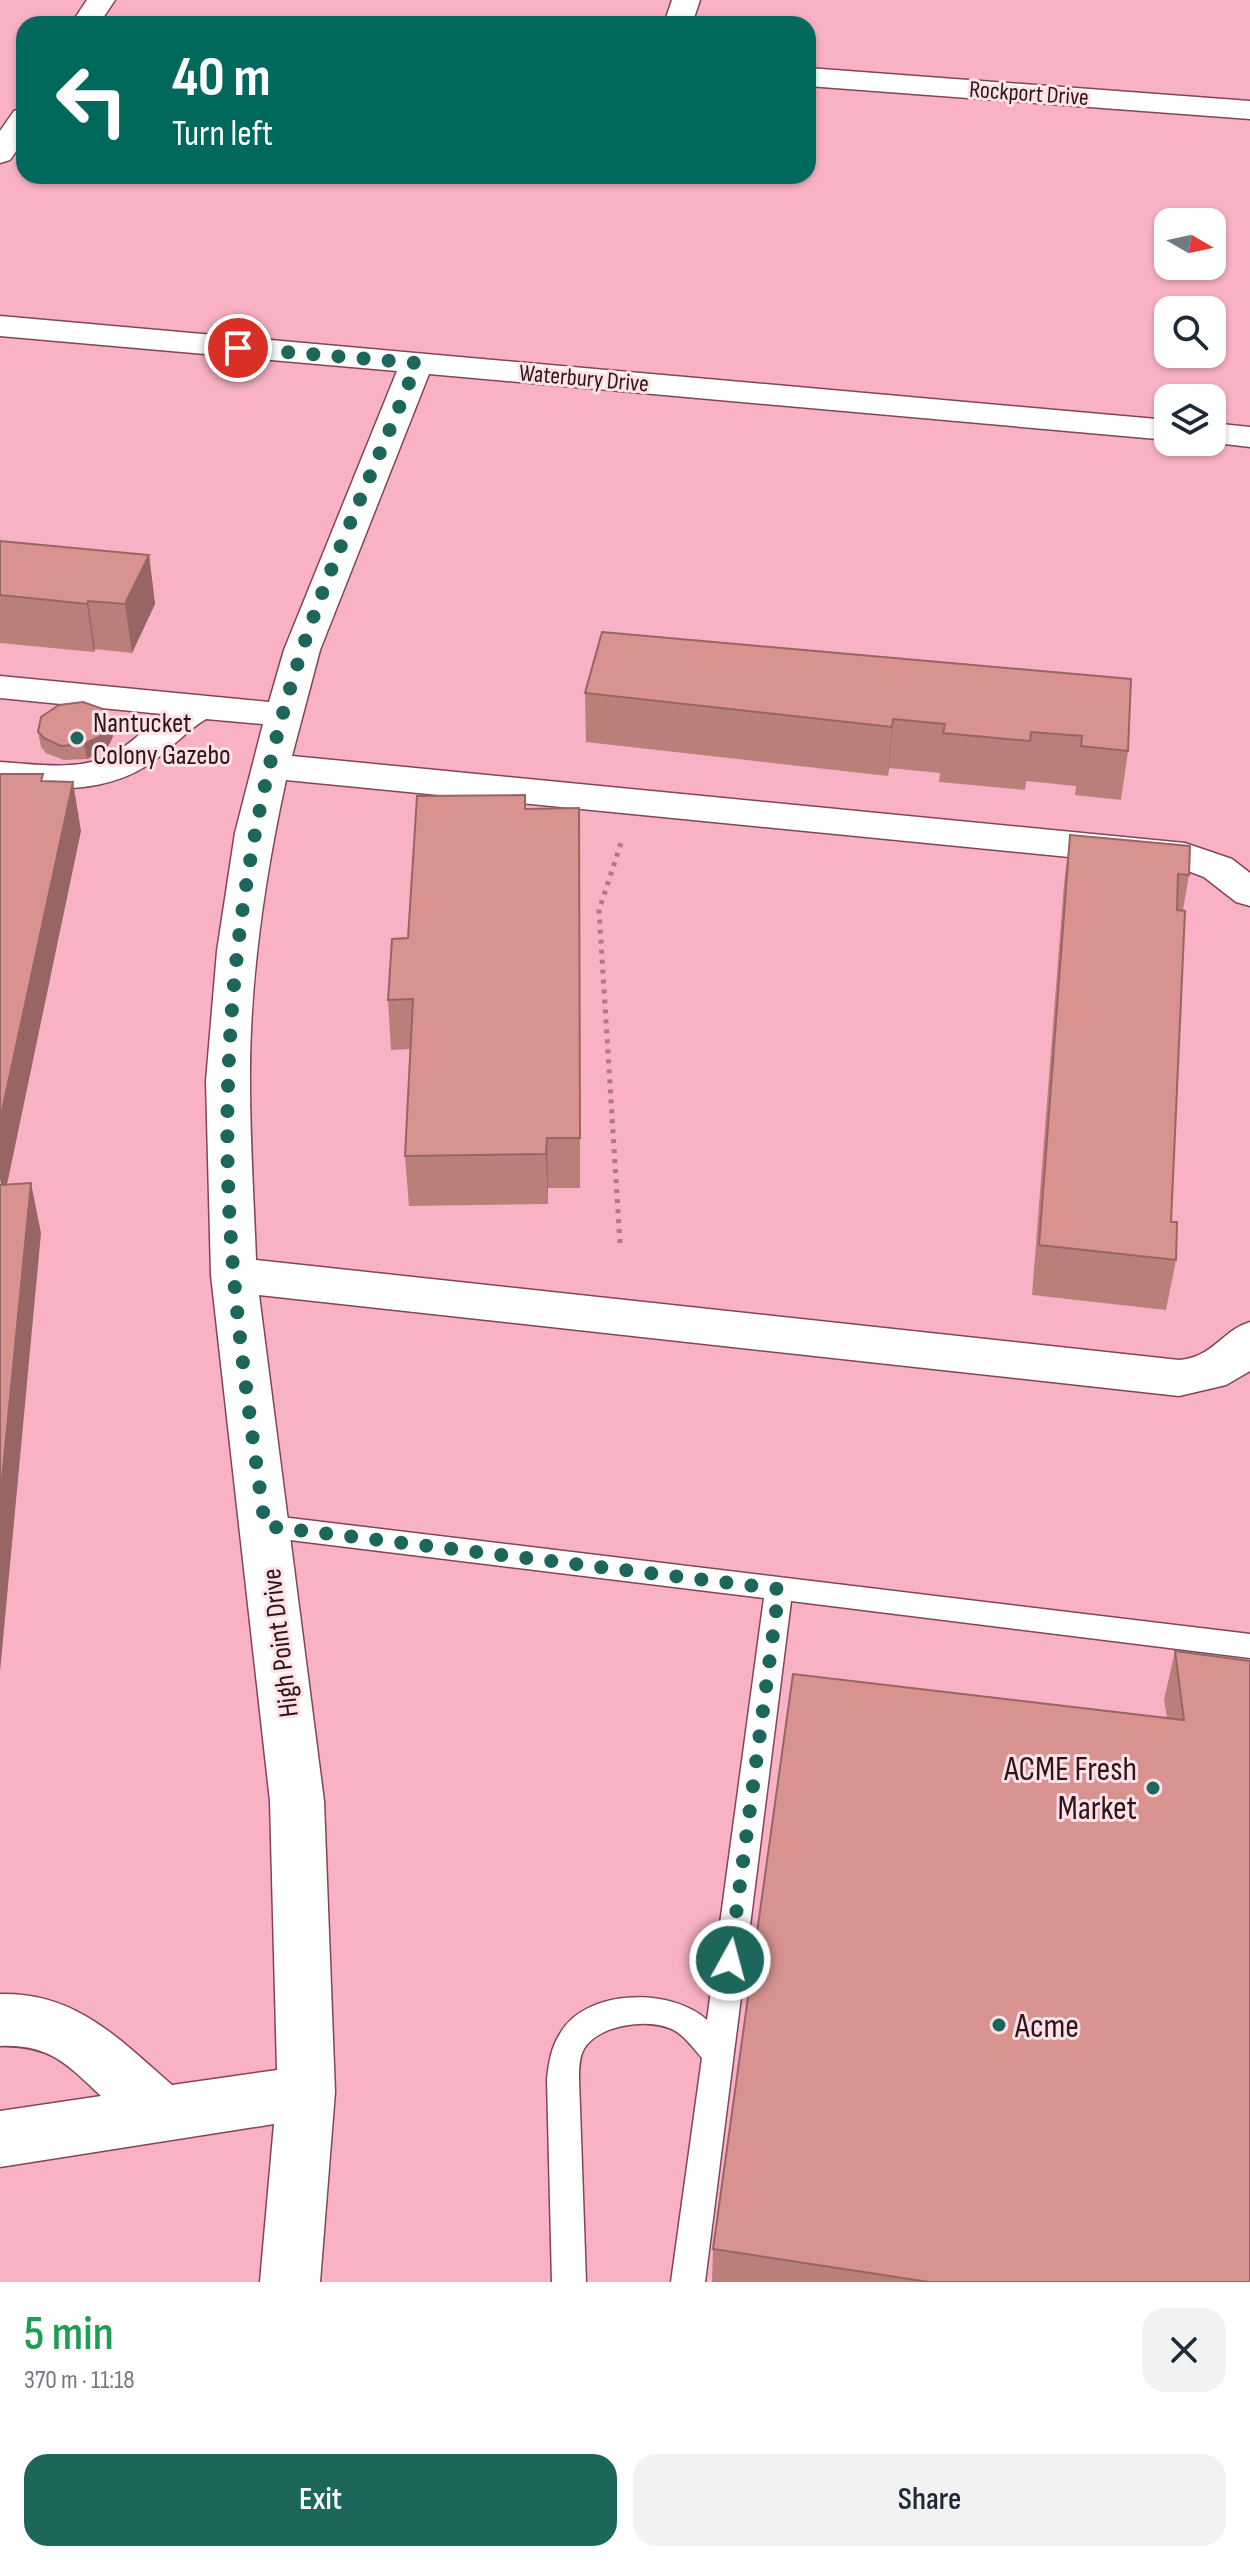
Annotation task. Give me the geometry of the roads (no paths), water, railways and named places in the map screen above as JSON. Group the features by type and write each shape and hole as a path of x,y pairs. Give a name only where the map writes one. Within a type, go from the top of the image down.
{"street":[{"name":"Rockport Drive","path":"816,78 1250,110"},
{"path":"0,154 16,129"},
{"name":"Waterbury Drive","path":"0,326 1154,429"},
{"name":"High Point Drive","path":"290,2282 306,2092 297,1801 234,1275 228,1081 238,951 255,833 270,766 302,650 417,363"},
{"path":"1226,434 1250,437"},
{"path":"0,687 284,715"},
{"path":"0,774 68,777 110,771 133,758 187,713 200,707"},
{"path":"270,766 1170,854 1203,861 1236,880 1250,893"},
{"path":"234,1275 1179,1378 1220,1368 1250,1340"},
{"path":"0,2020 31,2020 56,2028 78,2042 161,2113"},
{"path":"0,2139 306,2092"}],"lane":[{"path":"265,1526 1250,1646"},
{"path":"688,2282 779,1589"},
{"path":"569,2282 563,2079 566,2051 582,2031 612,2014 651,2009 682,2019 718,2053"}],"place":[{"name":"Nantucket Colony Gazebo","path":"77,738"},
{"name":"ACME Fresh Market","path":"1153,1788"},
{"name":"Acme","path":"999,2025"}]}
